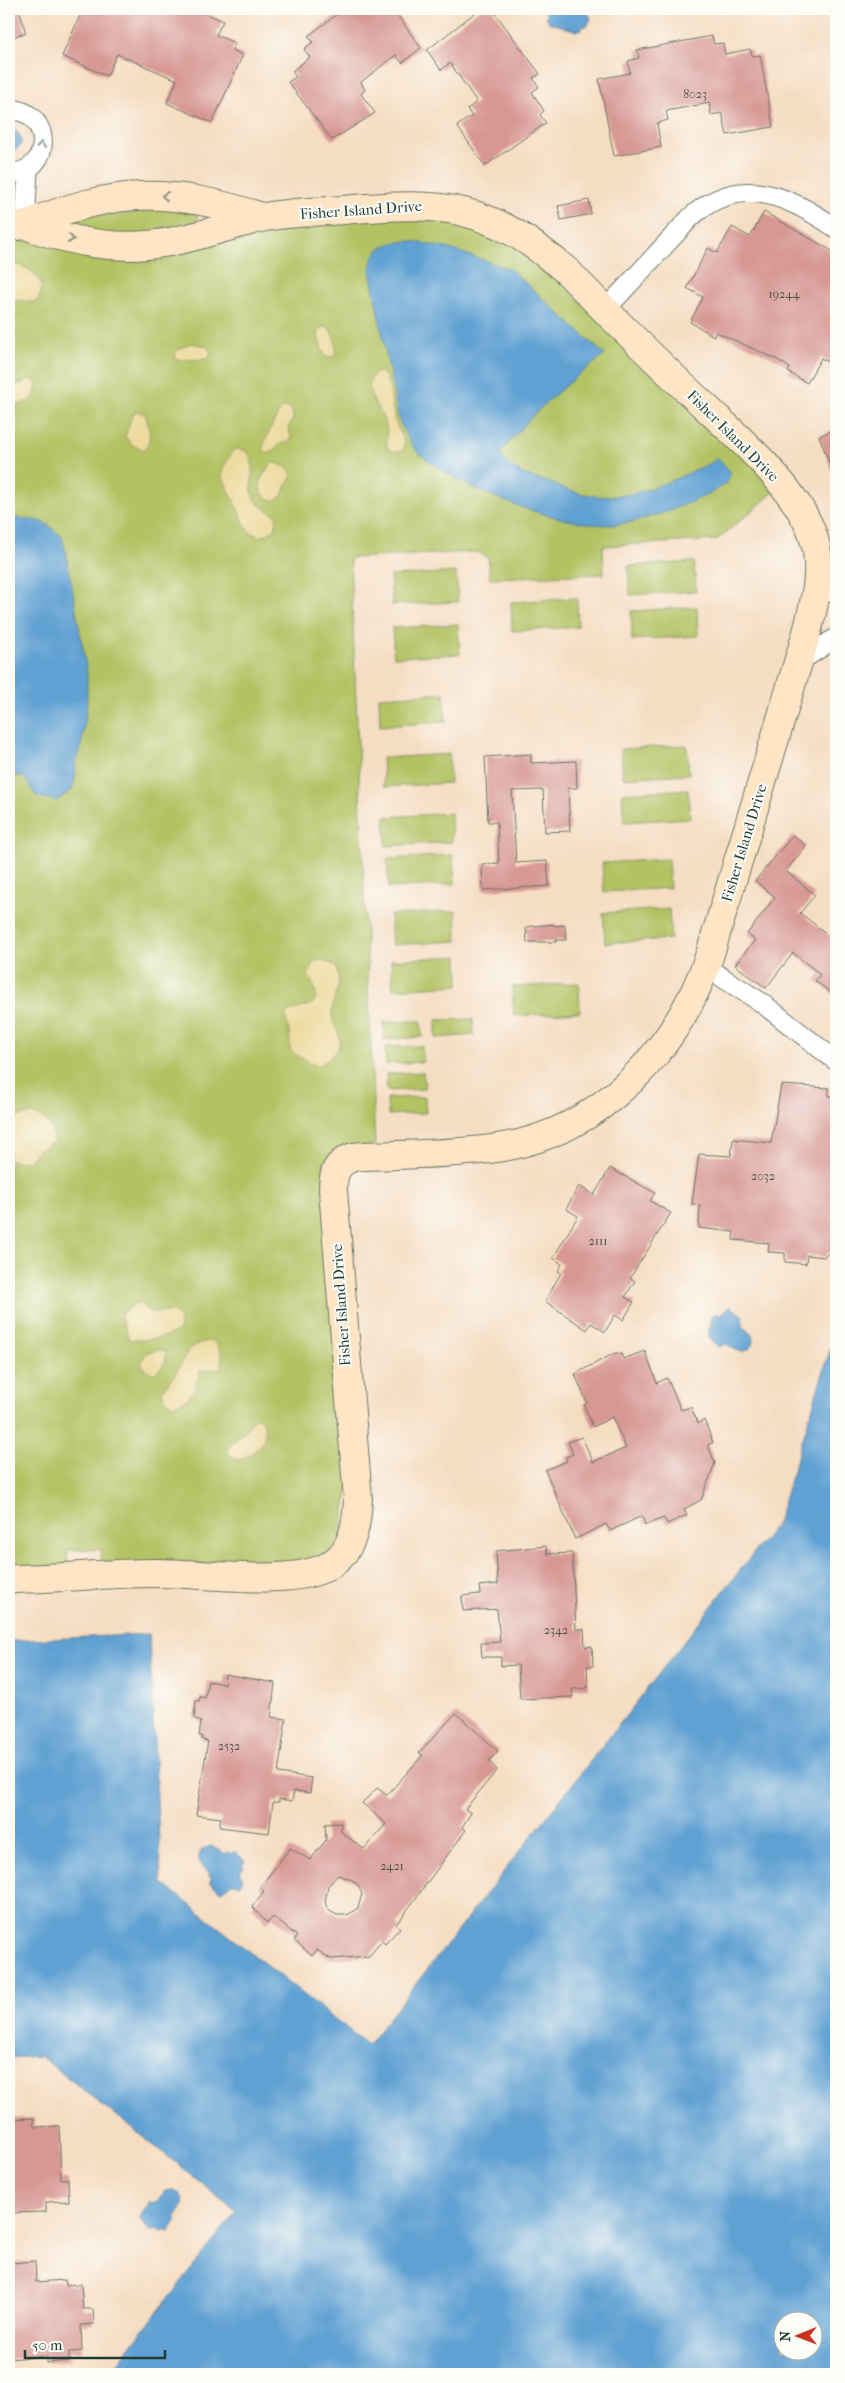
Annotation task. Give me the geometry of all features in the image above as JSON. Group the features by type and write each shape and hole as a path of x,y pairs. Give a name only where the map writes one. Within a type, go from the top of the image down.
{"street":[{"path":"9,109 29,114 34,119 40,130 42,143 39,155 28,169 17,226"},
{"path":"9,174 28,169"},
{"path":"605,310 690,218 716,198 748,192 772,194 800,206 836,228"},
{"name":"Fisher Island Drive","path":"17,226 82,204 131,195 159,195 204,203 264,218"},
{"path":"204,203 206,232"},
{"name":"Fisher Island Drive","path":"9,1579 153,1573 288,1578 319,1571 342,1556 354,1531 358,1499 333,1190 333,1177 337,1166 347,1159 360,1156 508,1146 553,1132 602,1105 627,1085 664,1045 693,998 706,967 798,662 827,590 818,562 814,541 805,517 791,496 745,446 550,256 518,234 478,214 437,206 414,205 264,218 158,244 120,245 58,237 17,226"},
{"path":"798,662 836,638"},
{"path":"706,967 762,1003 836,1061"}],"green space":[{"path":"128,202 192,210 198,216 194,226 131,238 50,226"},
{"path":"424,211 519,243 778,489 717,540 603,546 604,574 490,578 488,558 477,552 350,558 375,1145 340,1149 329,1155 324,1170 350,1478 340,1545 314,1564 102,1565 101,1549 68,1550 67,1567 9,1570 9,238 220,235"},
{"path":"694,562 696,591 630,595 628,566"},
{"path":"456,572 458,602 392,605 390,576"},
{"path":"577,598 578,627 512,631 511,602"},
{"path":"697,607 698,636 632,640 631,611"},
{"path":"458,624 460,654 394,657 392,628"},
{"path":"444,693 446,722 380,726 379,697"},
{"path":"687,745 689,774 623,778 621,749"},
{"path":"449,754 450,783 384,787 382,758"},
{"path":"688,789 690,818 624,822 622,793"},
{"path":"451,813 452,842 386,846 385,817"},
{"path":"453,855 455,884 389,888 387,859"},
{"path":"668,859 670,888 604,892 602,863"},
{"path":"669,909 671,939 605,943 603,913"},
{"path":"456,911 457,941 392,945 390,915"},
{"path":"458,956 459,985 393,989 391,960"},
{"path":"579,983 580,1012 514,1016 512,987"},
{"path":"473,1019 474,1035 436,1038 436,1020"},
{"path":"421,1021 422,1037 384,1040 384,1022"},
{"path":"422,1046 423,1062 386,1064 385,1047"},
{"path":"423,1072 425,1089 387,1091 386,1074"},
{"path":"425,1097 426,1113 388,1115 387,1098"}],"sand":[{"path":"9,263 17,264 31,271 40,281 40,295 36,302 9,300"},
{"path":"322,327 329,328 334,339 336,350 333,357 326,357 321,347 318,335"},
{"path":"191,343 206,346 211,352 208,359 182,360 175,358 176,351"},
{"path":"377,372 382,372 388,382 395,421 404,442 403,450 401,451 394,451 387,447 386,426 370,391 372,378"},
{"path":"30,379 37,382 34,396 28,401 9,408 9,386 23,383"},
{"path":"285,407 292,410 293,419 288,427 291,436 290,440 280,444 273,452 267,453 263,448 265,441 279,412"},
{"path":"136,411 145,414 149,428 149,441 144,450 132,445 125,437 132,416"},
{"path":"234,449 243,450 249,454 252,467 252,491 254,498 261,506 276,515 277,519 273,529 268,534 260,537 248,531 222,476 223,468"},
{"path":"273,463 284,466 292,475 281,497 274,501 263,494 260,484 268,468"},
{"path":"320,960 335,965 337,973 338,985 332,1006 332,1017 340,1042 339,1047 325,1062 316,1064 309,1062 291,1050 286,1013 312,1004 316,998 315,989 308,975 313,962"},
{"path":"33,1114 49,1124 54,1142 37,1151 30,1160 16,1162 9,1159 9,1122 19,1116"},
{"path":"138,1302 150,1312 174,1312 180,1319 180,1329 162,1337 129,1340 121,1314"},
{"path":"212,1340 221,1353 220,1369 200,1371 190,1396 186,1399 173,1405 165,1400 162,1391 175,1374 189,1350 196,1345"},
{"path":"156,1350 166,1351 166,1358 162,1367 153,1374 144,1369 141,1363 146,1353"},
{"path":"253,1418 261,1418 264,1425 264,1438 257,1449 239,1460 229,1455 228,1448 249,1426"}],"water":[{"path":"543,9 588,9 587,12 591,18 588,25 577,31 548,22 549,19 546,18 547,14"},
{"path":"9,129 17,132 21,139 21,145 13,152 9,152"},
{"path":"412,241 450,249 510,269 605,355 549,400 511,439 500,454 515,469 578,493 617,496 649,489 665,483 711,463 717,458 731,472 727,483 702,497 669,511 634,521 607,525 560,518 507,502 457,479 435,466 418,452 407,437 399,420 370,271 371,262 378,250 396,242"},
{"path":"9,517 40,521 62,537 87,672 87,701 84,728 76,760 75,779 72,790 56,801 36,796 24,777 9,774"},
{"path":"730,1306 743,1316 741,1320 744,1322 742,1325 752,1337 752,1346 745,1351 736,1350 726,1344 719,1347 707,1337 710,1333 708,1331 711,1325 711,1316 721,1314"},
{"path":"836,1315 836,2374 109,2374 237,2211 40,2056 9,2058 9,1641 149,1634 161,1882 368,2045 777,1523 834,1337 826,1327"},
{"path":"211,1846 225,1854 227,1852 231,1854 234,1851 245,1861 242,1865 244,1867 240,1872 243,1879 240,1884 232,1883 222,1891 209,1882 212,1878 200,1862 199,1856 202,1849"},
{"path":"173,2190 179,2192 183,2199 182,2208 175,2218 177,2220 168,2233 165,2230 162,2233 157,2229 150,2231 141,2219 141,2215 150,2202 152,2204 155,2201 157,2202 165,2191"}],"building":[{"path":"9,9 19,9 26,33 9,38"},
{"path":"83,9 196,9 223,21 216,35 235,43 232,50 243,55 212,123 167,103 177,80 117,54 107,76 62,56"},
{"path":"344,9 393,9 421,48 402,63 396,55 361,82 365,90 361,94 375,113 332,140 288,82 296,77 292,71 310,57 304,49 313,42 308,36"},
{"path":"480,9 492,9 540,74 533,78 539,87 532,92 544,111 540,115 546,123 485,166 457,126 472,116 467,109 477,102 450,63 441,70 427,50"},
{"path":"712,36 714,44 723,43 725,54 750,49 752,56 760,55 773,127 727,135 722,113 711,115 709,103 666,111 668,120 657,123 661,147 614,156 599,79 630,73 628,61 639,58 637,50"},
{"path":"589,200 591,214 561,220 558,206"},
{"path":"764,212 836,253 836,367 821,358 807,383 788,372 790,368 776,359 716,332 714,336 690,322 703,297 687,288 708,248 717,253 732,227 750,237"},
{"path":"836,429 836,479 835,479 819,436"},
{"path":"531,754 531,763 576,761 577,788 568,788 570,831 545,832 543,790 512,791 516,863 547,861 549,886 483,890 482,864 499,863 497,822 488,822 485,757"},
{"path":"793,835 806,846 786,871 815,895 800,913 836,941 836,996 815,981 820,974 793,953 766,988 735,965 755,940 747,934 775,897 755,881"},
{"path":"554,924 554,926 565,925 566,940 527,942 526,927"},
{"path":"781,1085 829,1088 829,1096 836,1097 836,1247 824,1257 807,1255 806,1264 785,1262 785,1253 768,1252 769,1243 733,1240 734,1232 699,1228 700,1205 692,1204 699,1154 731,1156 733,1139 771,1143"},
{"path":"610,1168 655,1193 650,1201 671,1213 630,1278 635,1281 625,1297 634,1302 623,1320 615,1315 605,1332 591,1323 587,1330 545,1301 561,1273 558,1271 562,1264 553,1258 578,1216 566,1209 579,1186 594,1195"},
{"path":"645,1351 657,1383 667,1378 681,1410 691,1407 698,1423 704,1420 713,1442 708,1445 715,1463 701,1500 684,1509 687,1515 667,1524 664,1518 645,1525 642,1516 610,1531 606,1524 575,1539 545,1470 567,1461 566,1457 573,1454 568,1442 582,1437 593,1462 626,1448 612,1417 593,1427 584,1405 587,1403 575,1374 615,1353 621,1353 623,1359"},
{"path":"546,1546 547,1554 572,1553 576,1629 584,1629 585,1647 592,1646 593,1666 587,1666 588,1688 572,1689 573,1697 520,1699 518,1665 501,1666 501,1657 482,1657 481,1643 500,1642 497,1609 463,1611 462,1596 480,1594 479,1586 498,1584 496,1551"},
{"path":"225,1674 275,1683 271,1717 286,1719 278,1773 312,1778 310,1793 294,1791 292,1801 279,1799 279,1802 273,1802 269,1833 219,1827 221,1818 196,1815 208,1741 202,1740 202,1736 199,1736 201,1722 194,1718 196,1701 199,1701 200,1697 205,1698 208,1681 224,1684"},
{"path":"456,1713 498,1751 489,1761 497,1770 465,1809 471,1813 462,1827 466,1830 396,1925 400,1928 385,1944 382,1941 369,1956 331,1959 317,1950 312,1956 294,1940 297,1936 273,1917 267,1923 252,1907 264,1891 260,1887 290,1848 310,1860 326,1840 325,1824 341,1823 341,1832 364,1849 386,1824 362,1803 377,1788 387,1795 423,1755 419,1753","holes":["338,1875 352,1880 358,1885 362,1894 358,1908 347,1915 337,1915 328,1910 325,1902 328,1886"]},
{"path":"34,2118 34,2127 59,2126 61,2179 68,2179 69,2201 46,2202 46,2212 9,2213 9,2119"},
{"path":"35,2261 36,2282 65,2280 66,2285 81,2284 83,2309 93,2309 94,2324 81,2325 82,2351 69,2352 69,2361 47,2363 47,2356 9,2359 9,2289 14,2288 12,2263"}]}
